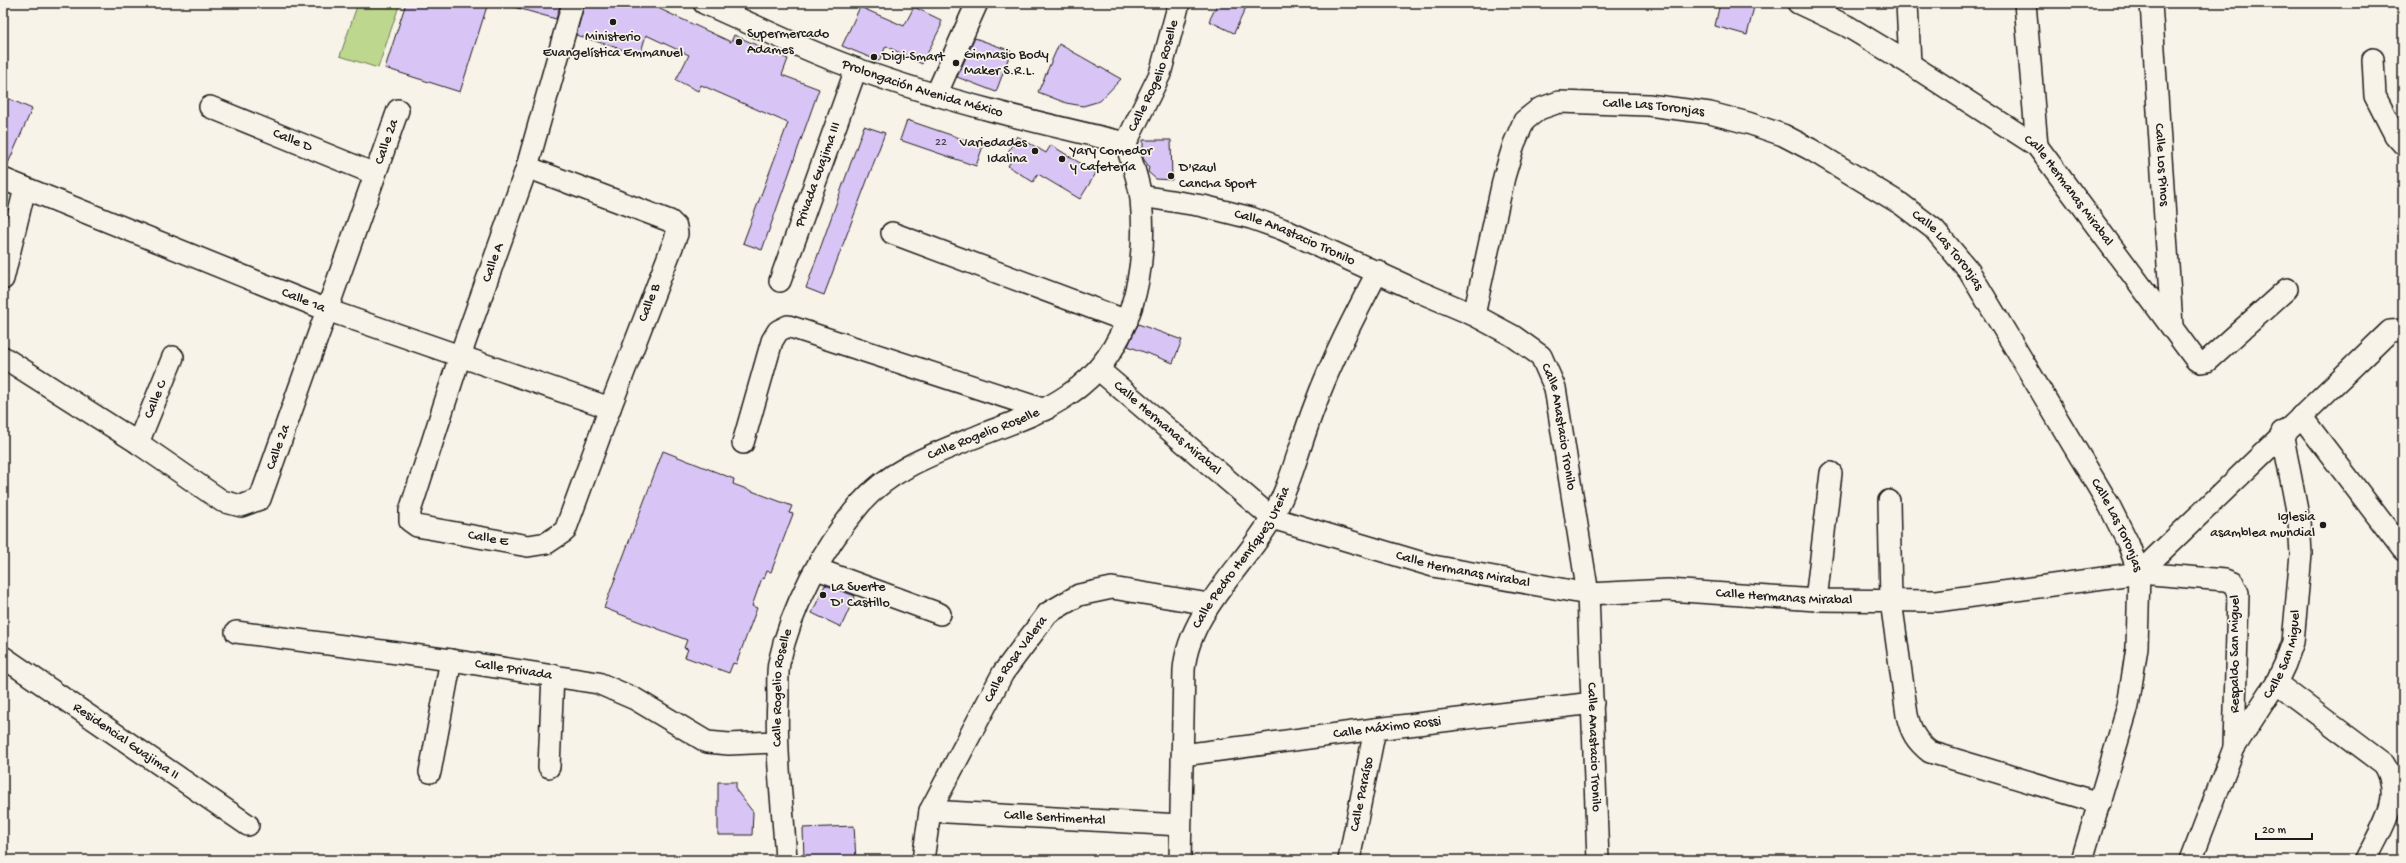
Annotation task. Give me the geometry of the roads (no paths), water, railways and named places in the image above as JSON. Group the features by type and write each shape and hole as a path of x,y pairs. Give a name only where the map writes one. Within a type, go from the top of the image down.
{"street":[{"name":"Calle A","path":"410,521 410,511 460,356 527,167 573,3"},
{"name":"Prolongación Avenida México","path":"704,3 856,69 936,95 1030,121 1126,143"},
{"path":"936,95 977,3"},
{"name":"Calle Rogelio Roselle","path":"786,860 776,742 779,665 790,628 817,569 845,523 878,486 914,462 1045,410 1071,394 1098,369 1110,354 1127,321 1140,274 1144,243 1141,196 1126,143 1160,74 1179,3"},
{"name":"Calle Hermanas Mirabal","path":"1798,3 1847,26 1910,64 2037,146 2196,360 2201,362 2206,361 2287,289"},
{"path":"1907,3 1910,64"},
{"path":"2026,3 2037,146"},
{"name":"Calle Los Pinos","path":"2151,3 2172,326"},
{"path":"2373,59 2375,96 2400,134"},
{"name":"Privada Guajima III","path":"780,281 856,69"},
{"name":"Calle Las Toronjas","path":"1474,314 1504,177 1514,144 1524,121 1540,109 1559,102 1648,105 1710,113 1748,123 1783,135 1810,149 1920,217 1934,229 1969,271 2109,505 2128,543 2138,573 2137,647 2128,706 2082,860"},
{"name":"Calle D","path":"210,107 375,174"},
{"name":"Calle 2a","path":"3,357 138,443 222,501 241,506 260,499 398,110"},
{"name":"Calle B","path":"527,167 670,221 676,227 677,234 610,408 565,531"},
{"name":"Calle 1a","path":"3,180 327,310 610,408"},
{"path":"3,279 25,188"},
{"name":"Calle Anastacio Tronilo","path":"1141,196 1203,206 1251,218 1282,229 1378,271 1420,292 1474,314 1529,346 1541,356 1556,388 1588,594 1598,860"},
{"path":"892,233 1127,321"},
{"name":"Calle Pedro Henríquez Ureña","path":"1180,860 1184,660 1209,604 1272,518 1294,468 1314,406 1341,343 1378,271"},
{"path":"743,443 772,341 778,331 788,326 1045,410"},
{"path":"2138,573 2282,432 2301,416 2390,330 2403,330"},
{"name":"Calle C","path":"138,443 173,357"},
{"name":"Calle Hermanas Mirabal","path":"1098,369 1272,518 1433,566 1588,594 1668,590 1816,600 1890,601 1937,601 2138,573"},
{"path":"2301,416 2403,550"},
{"name":"Calle San Miguel","path":"2192,860 2234,748 2276,683 2293,642 2301,554 2299,522 2282,432"},
{"path":"1816,600 1831,473"},
{"path":"1889,501 1890,601 1907,715 1911,732 1918,743 1937,754 2100,803"},
{"name":"Calle E","path":"410,521 417,526 528,546 547,543 565,531"},
{"path":"817,569 940,614"},
{"name":"Respaldo San Miguel","path":"2138,573 2225,580 2233,583 2238,593 2234,748"},
{"name":"Calle Rosa Valera","path":"923,860 930,811 1003,673 1048,613 1079,595 1112,588 1209,604"},
{"name":"Calle Privada","path":"236,632 451,660 598,683 629,696 707,742 729,744 776,742"},
{"name":"Residencial Guajima II","path":"3,657 248,825"},
{"path":"430,772 451,660"},
{"path":"550,767 552,675"},
{"path":"2276,683 2384,764 2391,775 2394,796 2366,860"},
{"name":"Calle Máximo Rossi","path":"1183,755 1375,729 1593,703"},
{"name":"Calle Paraíso","path":"1349,860 1375,729"},
{"name":"Calle Sentimental","path":"930,811 1180,825"}],"place":[{"name":"Ministerio Evangelística Emmanuel","path":"613,22"},
{"name":"Supermercado Adames","path":"739,42"},
{"name":"Digi-Smart","path":"874,57"},
{"name":"Gimnasio Body Maker S.R.L.","path":"956,63"},
{"name":"Variedades Idalina","path":"1035,151"},
{"name":"Yary Comedor y Cafetería","path":"1062,159"},
{"name":"D'Raul Cancha Sport","path":"1171,176"},
{"name":"Iglesia asamblea mundial","path":"2323,525"},
{"name":"La Suerte D' Castillo","path":"823,595"}]}
